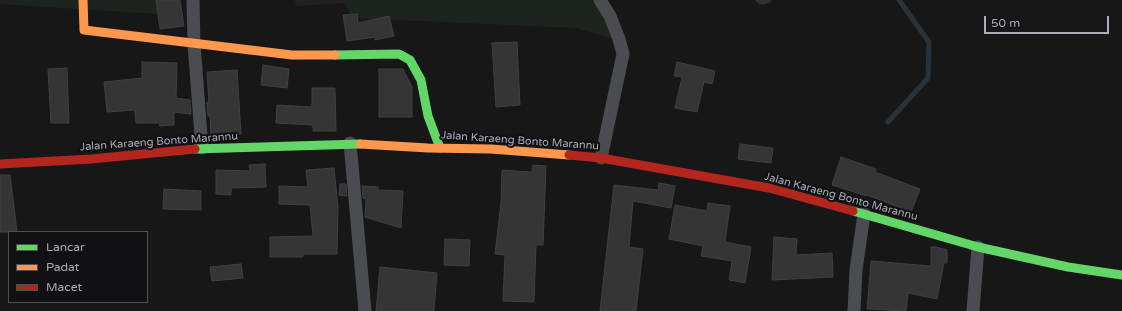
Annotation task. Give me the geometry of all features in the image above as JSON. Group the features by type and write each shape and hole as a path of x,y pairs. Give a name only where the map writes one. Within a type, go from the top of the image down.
{"main road":[{"path":"83,0 84,30 292,55 399,54 410,60 421,80 428,116 440,148"},
{"name":"Jalan Karaeng Bonto Marannu","path":"0,164 91,159 202,148 350,144 528,151 601,158 769,188 978,247 1068,267 1122,275"}],"street":[{"path":"193,0 194,44 202,148"},
{"path":"600,0 610,16 619,39 622,54 601,158"},
{"path":"350,144 365,311"},
{"path":"854,311 856,270 864,214"},
{"path":"973,311 978,247"}],"shaded area":[{"path":"0,0 168,0 171,15 0,4"},
{"path":"295,0 596,0 621,41 575,28 352,18 345,3 296,6"}],"building":[{"path":"156,0 180,0 184,26 160,29"},
{"path":"357,14 358,23 389,16 394,36 375,40 375,37 347,41 343,15"},
{"path":"517,42 520,105 496,107 492,43"},
{"path":"142,62 177,63 176,98 190,100 191,114 174,112 174,125 160,126 159,123 136,123 135,110 107,112 104,82 142,78"},
{"path":"677,62 715,71 712,84 704,82 697,112 675,108 682,77 674,76"},
{"path":"263,65 289,69 287,88 261,85"},
{"path":"67,68 69,123 51,123 48,69"},
{"path":"379,69 403,69 412,87 412,117 379,117"},
{"path":"237,70 241,134 211,136 210,116 208,116 207,102 209,103 207,72"},
{"path":"312,88 335,88 336,131 313,131 313,125 276,123 277,105 312,107"},
{"path":"740,144 773,148 771,163 738,159"},
{"path":"841,157 876,169 875,172 920,189 911,212 867,195 832,185"},
{"path":"265,164 266,187 231,188 231,195 216,194 216,170 250,171 249,165"},
{"path":"533,165 546,166 543,245 536,245 534,302 503,301 505,255 495,254 501,203 502,170 532,172"},
{"path":"334,168 338,207 337,254 303,254 303,257 270,257 270,237 313,236 310,205 279,204 279,186 308,187 306,170"},
{"path":"0,175 10,175 17,231 0,232"},
{"path":"659,183 675,186 671,208 633,201 629,247 643,249 636,311 600,311 614,185 658,190"},
{"path":"340,184 346,184 347,196 339,195"},
{"path":"362,186 378,187 378,190 403,191 401,228 365,217 366,199 363,198"},
{"path":"164,189 201,191 201,210 163,209"},
{"path":"708,203 730,206 725,242 751,247 745,283 729,280 732,261 701,256 703,246 669,239 675,205 707,211"},
{"path":"774,237 797,239 796,255 832,253 833,277 772,280"},
{"path":"445,239 470,240 469,266 444,265"},
{"path":"931,247 947,250 947,263 944,263 937,299 908,293 906,311 867,309 871,261 931,266"},
{"path":"241,264 243,278 212,281 210,267"},
{"path":"380,267 437,273 434,311 376,311"}],"waterway":[{"path":"758,0 762,2 769,0"},
{"path":"888,122 928,78 929,42 899,0"}],"traffic: fast":[{"path":"335,55 399,54 410,60 421,80 428,116 440,148"},
{"path":"195,149 360,144"},
{"path":"853,211 978,247 1068,267 1122,275"}],"traffic: slow":[{"path":"83,0 84,30 292,55 335,55"},
{"path":"360,144 428,148 491,149 569,155"}],"traffic: jam":[{"path":"0,164 91,159 195,149"},
{"path":"569,155 601,158 769,188 853,211"}]}
